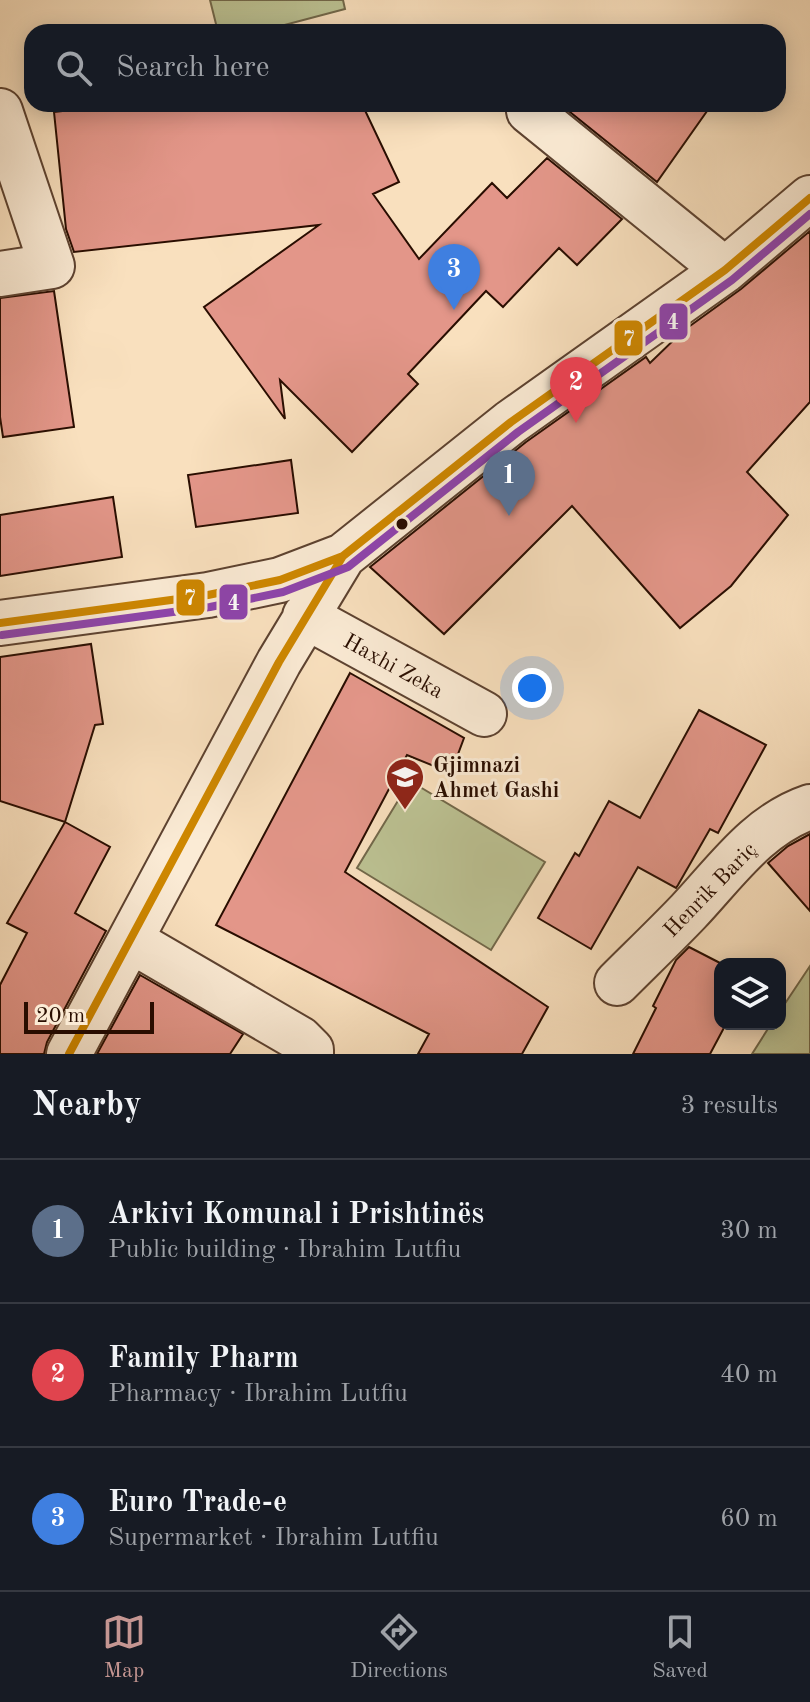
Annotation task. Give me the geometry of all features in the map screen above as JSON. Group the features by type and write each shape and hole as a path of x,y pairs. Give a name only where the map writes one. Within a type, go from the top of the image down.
{"street":[{"path":"0,111 52,266 0,274"},
{"path":"530,112 725,270"},
{"path":"0,623 208,595 280,580 343,556 511,422 725,270 810,198"},
{"path":"69,1054 305,616 343,556"},
{"name":"Haxhi Zeka","path":"305,616 484,714"},
{"name":"Henrik Bariç","path":"617,983 690,910 731,862 764,833 810,807"},
{"path":"130,940 300,1039 311,1054"}],"green space":[{"path":"210,0 343,0 345,9 288,24 216,24"},
{"path":"410,781 545,862 491,950 357,868"},
{"path":"810,966 810,1054 752,1054 767,1030 786,1030 786,1002"}],"building":[{"path":"54,112 366,112 399,182 373,194 419,259 492,183 507,198 547,158 622,219 577,265 559,248 503,307 486,291 408,374 418,384 352,452 280,380 285,419 204,307 319,225 74,252 66,229"},
{"path":"570,112 706,112 657,182"},
{"path":"810,231 810,402 747,472 788,515 731,586 680,628 572,506 444,634 370,567 526,442 646,357 650,363 683,331 741,289"},
{"path":"54,291 74,427 3,437 0,417 0,298"},
{"path":"291,460 298,513 196,527 188,475"},
{"path":"113,497 122,557 0,576 0,515"},
{"path":"91,644 103,724 95,725 65,822 0,801 0,657"},
{"path":"350,673 464,738 451,773 407,755 345,872 548,1007 522,1054 418,1054 429,1034 216,925"},
{"path":"699,710 766,745 718,833 710,829 676,888 638,867 591,949 538,918 575,853 579,856 609,801 640,818"},
{"path":"65,822 110,847 75,913 106,931 47,1042 44,1054 0,1054 0,985 27,933 7,923"},
{"path":"810,834 810,911 768,863 788,846"},
{"path":"689,947 714,960 714,1030 723,1030 710,1054 633,1054 656,1008 653,1006 676,960"},
{"path":"140,975 243,1034 230,1054 97,1054"}],"transit line":[{"name":"7","path":"69,1054 279,662 343,556 511,422 725,270 810,198"},
{"name":"4","path":"2,635 210,607 283,592 348,567 518,432 732,280 810,214"},
{"name":"7","path":"0,623 208,595 280,580 343,556 369,535"}],"place":[{"name":"Euro Trade-e","path":"454,310"},
{"name":"Family Pharm","path":"576,423"},
{"name":"Arkivi Komunal i Prishtinës","path":"509,516"},
{"name":"Gjimnazi Ahmet Gashi","path":"405,811"}]}
